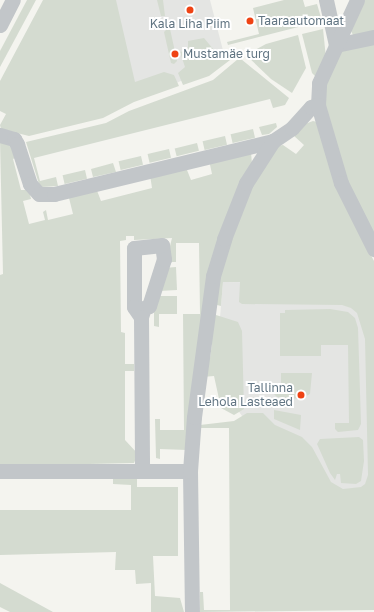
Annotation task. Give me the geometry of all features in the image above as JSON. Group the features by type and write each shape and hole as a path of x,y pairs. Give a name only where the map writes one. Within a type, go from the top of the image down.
{"street":[{"path":"0,25 13,0"},
{"path":"326,0 336,45"},
{"path":"357,0 319,83 318,105 341,183 374,249"},
{"path":"336,45 374,37"},
{"path":"0,135 14,138 30,184 39,194 54,194 273,141 292,128 311,107 318,105"},
{"path":"192,612 190,471 194,417 213,276 224,239 246,183 273,141"},
{"path":"141,317 142,471"},
{"path":"0,471 190,471"}],"shaded area":[{"path":"27,0 36,0 0,67 0,51"},
{"path":"43,0 116,0 135,82 164,72 174,75 179,86 134,102 103,118 29,136 1,129 0,125 6,114 0,111 0,81"},
{"name":"Mustamäe turg","path":"114,0 210,0 226,62 138,99"},
{"path":"157,0 163,0 165,16 161,16"},
{"path":"284,0 303,0 305,7 317,4 322,21 228,45 227,42 259,34 253,8"},
{"path":"364,0 374,0 374,31 353,35 351,31"},
{"path":"168,28 170,29 177,61 174,64 171,63 164,32"},
{"path":"323,29 326,58 316,77 312,73 302,34"},
{"path":"298,35 306,68 292,93 271,79 246,55 266,44"},
{"path":"204,38 214,50 234,57 209,76 183,85 178,73 185,67 180,52 188,50 188,41"},
{"path":"374,41 374,240 343,176 325,106 325,91 329,76 343,49"},
{"path":"238,59 241,59 289,98 285,105 273,108 270,99 34,158 40,181 56,177 58,186 42,187 39,184 26,142 106,123 129,111 213,80"},
{"path":"313,121 317,122 358,230 374,261 374,610 200,612 200,592 203,592 204,610 230,610 229,428 200,428 200,425 234,421 247,413 263,413 275,425 302,437 312,447 331,482 343,489 361,487 365,484 368,475 365,339 357,313 351,308 342,305 242,304 239,302 240,282 223,282 221,306 217,305 214,295 216,280 248,187 278,146 283,145 296,154 304,145 293,135 305,124"},
{"path":"276,123 277,127 269,134 262,135 259,127"},
{"path":"253,129 255,138 233,143 231,134"},
{"path":"225,136 227,145 205,150 203,141"},
{"path":"5,139 17,157 13,159 21,190 29,190 31,199 23,201 29,224 45,220 43,212 46,210 48,220 73,214 68,194 96,188 101,201 152,188 150,175 185,165 191,180 212,174 209,160 251,152 252,164 227,217 187,450 160,449 160,459 156,458 155,419 160,419 160,430 184,430 183,314 200,314 199,243 176,243 176,262 166,262 172,238 134,240 134,236 126,236 126,240 120,241 121,332 125,333 125,364 134,364 134,371 125,371 125,440 138,454 134,463 0,466 0,275 3,274 0,140"},
{"path":"197,143 199,151 177,156 175,149"},
{"path":"169,149 171,158 150,163 148,154"},
{"path":"141,156 143,165 121,170 119,161"},
{"path":"113,163 116,172 93,177 91,169"},
{"path":"85,170 87,179 65,184 63,175"},
{"path":"176,267 177,290 159,291 164,268"},
{"name":"Tallinna Lehola Lasteaed","path":"223,282 374,283 374,511 251,445 242,416 215,377"},
{"path":"157,296 177,296 177,314 159,314 159,327 154,326 154,304"},
{"path":"330,309 348,312 355,318 358,328 361,424 358,430 338,432 335,429 335,423 349,423 348,345 321,345 321,356 280,356 280,313 285,313 285,310"},
{"path":"216,315 238,322 242,331 244,409 234,415 221,408 214,376 202,377 204,360 210,358 212,344 206,344 211,317"},
{"path":"281,373 312,373 310,394 301,399 277,397 272,392 281,391"},
{"path":"274,410 301,415 300,430 274,419"},
{"path":"359,437 363,440 364,461 361,481 356,484 341,483 340,474 337,474 335,480 330,473 317,444 320,439"},
{"path":"113,478 137,478 137,487 178,487 178,556 153,556 155,596 180,598 184,612 151,612 151,583 136,584 135,570 115,570 116,552 0,555 0,510 131,510 131,485 113,484"},
{"path":"0,583 53,612 10,612 0,607"}],"place":[{"name":"Kala Liha Piim","path":"190,10"},
{"name":"Taaraautomaat","path":"250,21"},
{"name":"Mustamäe turg","path":"175,54"},
{"name":"Tallinna Lehola Lasteaed","path":"301,395"}]}
